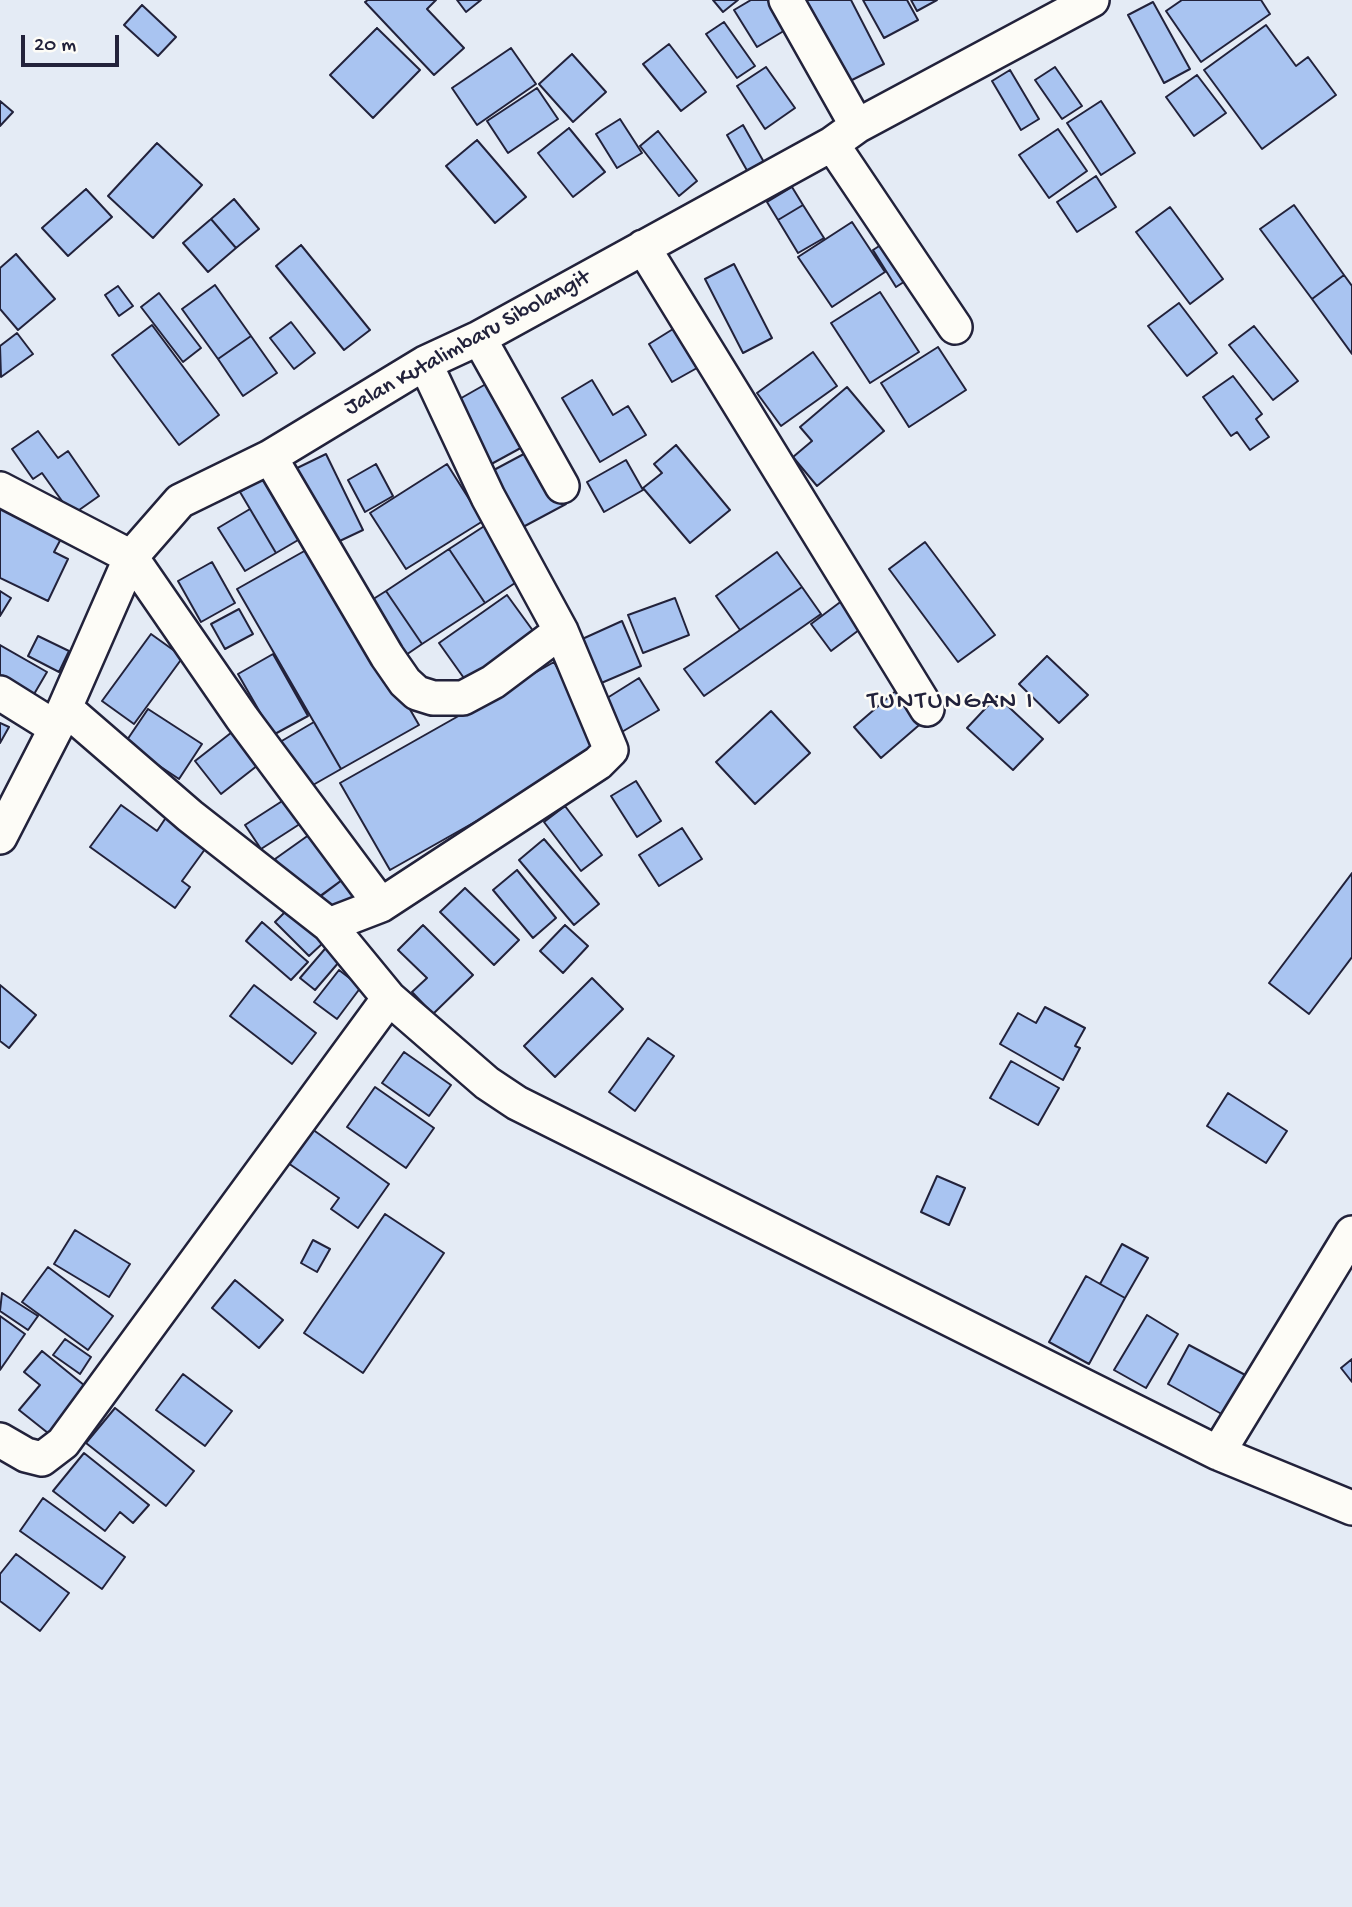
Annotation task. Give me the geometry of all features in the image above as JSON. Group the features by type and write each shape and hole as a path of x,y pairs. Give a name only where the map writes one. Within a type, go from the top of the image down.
{"street":[{"path":"786,0 844,135 955,327"},
{"name":"Jalan Kutalimbaru Sibolangit","path":"0,837 61,718 131,557 180,500 270,457 425,363 479,338 1092,0"},
{"path":"643,247 926,709"},
{"path":"479,338 562,486"},
{"path":"329,925 381,905 598,763 611,750 561,631 488,497 425,363"},
{"path":"270,457 387,656 405,682 417,693 433,698 463,698 493,682 561,631"},
{"path":"0,489 131,557 243,718 381,905"},
{"path":"0,693 61,718 329,925 389,998 487,1083 517,1104 1217,1454 1352,1508"},
{"path":"0,1440 26,1455 41,1459 63,1443 389,998"},
{"path":"1217,1454 1352,1233"}],"building":[{"path":"436,0 427,9 464,48 434,75 365,2"},
{"path":"457,0 481,0 466,12"},
{"path":"713,0 738,0 723,12"},
{"path":"751,0 776,0 792,26 757,47 734,10"},
{"path":"806,0 851,0 884,64 848,82"},
{"path":"863,0 907,0 918,20 884,38"},
{"path":"911,0 937,0 917,11"},
{"path":"1182,0 1261,0 1270,14 1201,62 1166,11"},
{"path":"1153,2 1190,69 1164,83 1128,15"},
{"path":"142,5 176,37 158,56 124,25"},
{"path":"724,22 755,66 737,78 706,34"},
{"path":"1266,25 1296,66 1308,57 1336,95 1262,149 1204,70"},
{"path":"377,28 420,70 373,118 330,75"},
{"path":"669,44 706,92 681,111 643,64"},
{"path":"511,48 536,84 477,125 452,88"},
{"path":"572,54 606,92 573,122 539,84"},
{"path":"766,67 795,108 765,129 737,86"},
{"path":"1055,67 1082,106 1062,119 1035,80"},
{"path":"1010,70 1039,119 1021,130 992,81"},
{"path":"1197,75 1226,113 1194,136 1166,97"},
{"path":"537,88 558,119 508,153 487,121"},
{"path":"0,101 13,112 0,126"},
{"path":"1101,101 1135,153 1101,175 1067,123"},
{"path":"620,119 642,153 617,168 596,134"},
{"path":"743,125 765,164 749,174 727,135"},
{"path":"569,128 605,172 573,197 538,153"},
{"path":"1058,129 1087,171 1049,198 1019,155"},
{"path":"658,131 697,181 679,196 640,146"},
{"path":"477,140 526,197 495,223 446,166"},
{"path":"157,143 202,185 153,238 108,196"},
{"path":"1096,176 1116,207 1077,232 1057,202"},
{"path":"792,187 803,205 778,220 767,202"},
{"path":"86,189 112,217 68,256 42,228"},
{"path":"234,199 259,229 236,248 211,219"},
{"path":"803,205 824,238 798,253 778,220"},
{"path":"1294,205 1344,275 1312,299 1260,229"},
{"path":"1170,207 1223,279 1190,304 1136,232"},
{"path":"211,219 236,248 208,272 183,243"},
{"path":"852,222 885,272 832,307 798,257"},
{"path":"887,241 910,278 896,287 873,250"},
{"path":"301,245 370,330 344,350 276,266"},
{"path":"16,254 55,299 18,330 0,309 0,268"},
{"path":"734,264 772,338 743,353 705,279"},
{"path":"1344,275 1352,286 1352,354 1312,299"},
{"path":"215,285 251,336 218,359 182,309"},
{"path":"118,286 133,306 119,316 105,295"},
{"path":"880,292 919,352 870,383 831,323"},
{"path":"159,293 201,348 183,362 141,307"},
{"path":"1179,303 1217,353 1187,376 1148,326"},
{"path":"291,322 315,353 294,369 270,338"},
{"path":"152,325 219,415 179,445 112,355"},
{"path":"1254,326 1298,381 1273,400 1229,345"},
{"path":"673,329 697,368 672,382 649,344"},
{"path":"17,333 33,354 1,377 0,346"},
{"path":"251,336 277,373 243,396 218,359"},
{"path":"938,347 966,390 909,427 881,383"},
{"path":"813,352 837,386 781,426 757,393"},
{"path":"1233,376 1262,414 1256,419 1269,437 1250,450 1237,432 1231,436 1203,397"},
{"path":"493,380 528,444 484,468 449,405"},
{"path":"592,380 613,415 628,406 646,435 600,462 562,398"},
{"path":"847,387 884,431 817,486 793,457 812,441 800,427"},
{"path":"38,431 58,458 68,451 99,496 72,515 42,473 33,479 12,449"},
{"path":"676,445 730,510 690,543 643,488 662,473 654,464"},
{"path":"535,448 566,504 523,527 492,471"},
{"path":"326,454 363,530 327,547 291,471"},
{"path":"626,460 643,490 604,512 587,482"},
{"path":"376,464 393,496 365,512 348,480"},
{"path":"447,464 483,521 406,569 370,513"},
{"path":"269,475 305,536 276,553 240,492"},
{"path":"0,505 63,535 54,552 68,559 48,601 0,578"},
{"path":"250,509 276,553 245,571 218,528"},
{"path":"489,523 524,577 485,603 449,549"},
{"path":"925,542 995,635 958,662 889,569"},
{"path":"315,545 419,725 341,769 237,589"},
{"path":"449,549 485,603 422,644 386,591"},
{"path":"777,552 802,587 740,630 716,596"},
{"path":"212,562 235,603 201,622 178,581"},
{"path":"802,587 821,614 704,696 684,669"},
{"path":"0,591 11,598 0,616"},
{"path":"386,591 422,644 403,657 367,603"},
{"path":"507,595 539,639 471,688 439,643"},
{"path":"847,597 867,624 831,651 811,624"},
{"path":"675,598 689,635 643,653 628,615"},
{"path":"239,609 253,634 225,649 211,624"},
{"path":"622,621 641,666 599,684 580,640"},
{"path":"151,634 183,657 134,724 102,701"},
{"path":"38,636 69,651 59,672 28,656"},
{"path":"0,645 47,672 30,701 0,684"},
{"path":"273,654 308,716 273,735 238,674"},
{"path":"1047,656 1088,695 1059,723 1019,684"},
{"path":"554,662 604,749 390,870 340,783"},
{"path":"639,678 659,710 615,736 596,705"},
{"path":"898,689 925,720 881,758 854,727"},
{"path":"997,696 1043,739 1013,770 967,728"},
{"path":"148,709 202,744 179,779 125,743"},
{"path":"771,711 810,753 755,804 716,762"},
{"path":"314,722 341,769 306,789 280,742"},
{"path":"0,723 9,727 0,743"},
{"path":"241,725 267,758 221,794 195,761"},
{"path":"636,781 661,821 637,837 611,796"},
{"path":"290,796 306,820 261,849 245,825"},
{"path":"121,805 157,831 167,816 208,845 182,881 190,887 175,908 90,847"},
{"path":"565,806 602,855 581,871 544,822"},
{"path":"682,828 702,859 659,886 639,855"},
{"path":"313,832 346,877 309,904 275,859"},
{"path":"544,839 599,904 574,925 519,860"},
{"path":"517,870 556,918 533,938 493,890"},
{"path":"1352,873 1352,957 1309,1014 1269,983"},
{"path":"346,877 363,899 337,918 321,896"},
{"path":"465,888 519,940 494,965 440,912"},
{"path":"289,908 323,943 309,956 275,922"},
{"path":"262,922 308,962 291,980 246,941"},
{"path":"423,925 473,975 433,1014 412,992 427,978 398,950"},
{"path":"565,925 588,946 563,973 540,951"},
{"path":"330,943 345,955 315,990 300,978"},
{"path":"339,970 361,987 337,1019 314,1002"},
{"path":"592,978 623,1009 555,1077 524,1046"},
{"path":"0,985 36,1015 9,1048 0,1041"},
{"path":"254,985 316,1033 292,1064 230,1016"},
{"path":"1045,1007 1085,1028 1075,1046 1080,1048 1063,1080 1000,1044 1018,1013 1036,1023"},
{"path":"648,1038 674,1056 635,1111 609,1092"},
{"path":"404,1052 451,1085 429,1116 382,1083"},
{"path":"1011,1061 1059,1088 1038,1125 990,1098"},
{"path":"375,1087 434,1128 406,1168 347,1127"},
{"path":"1228,1093 1287,1131 1266,1163 1207,1126"},
{"path":"312,1129 389,1184 358,1228 331,1209 339,1198 288,1163"},
{"path":"937,1176 965,1188 949,1225 921,1212"},
{"path":"385,1214 444,1253 363,1373 304,1333"},
{"path":"75,1230 130,1264 109,1297 54,1264"},
{"path":"313,1240 330,1249 317,1272 301,1263"},
{"path":"1122,1244 1148,1258 1125,1298 1100,1284"},
{"path":"48,1267 113,1316 88,1350 22,1302"},
{"path":"1086,1276 1125,1298 1089,1364 1049,1342"},
{"path":"235,1280 283,1320 259,1348 212,1308"},
{"path":"2,1293 38,1316 28,1330 0,1311"},
{"path":"1147,1315 1178,1334 1146,1388 1114,1370"},
{"path":"0,1316 25,1334 0,1370"},
{"path":"65,1339 91,1357 80,1374 53,1355"},
{"path":"1189,1345 1249,1377 1227,1417 1168,1384"},
{"path":"42,1351 90,1390 53,1437 19,1410 40,1385 24,1372"},
{"path":"1352,1359 1352,1382 1341,1368"},
{"path":"183,1374 232,1411 205,1446 156,1410"},
{"path":"115,1408 194,1471 166,1506 86,1443"},
{"path":"84,1453 149,1505 133,1523 120,1512 105,1531 53,1491"},
{"path":"43,1498 125,1557 102,1589 20,1531"},
{"path":"16,1554 69,1593 40,1631 0,1601 0,1574"}],"district":[{"name":"TUNTUNGAN I","path":"951,703"}]}
